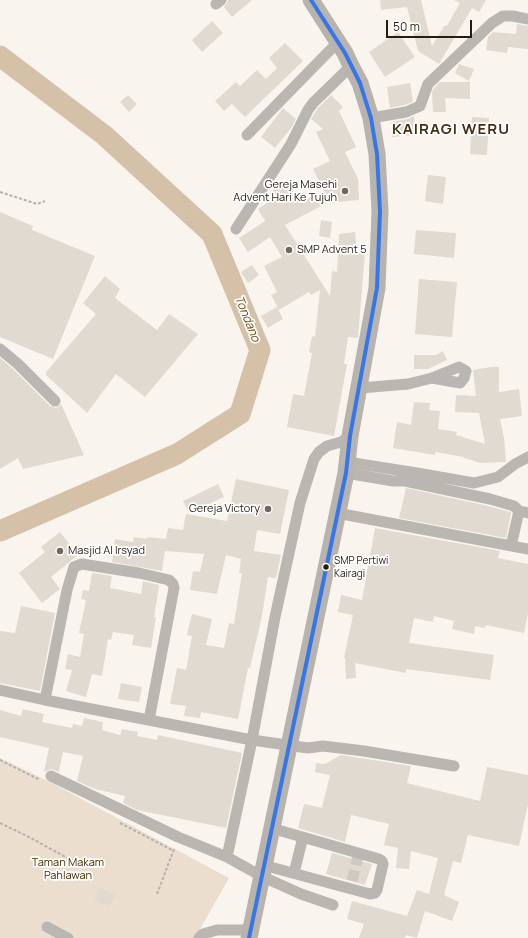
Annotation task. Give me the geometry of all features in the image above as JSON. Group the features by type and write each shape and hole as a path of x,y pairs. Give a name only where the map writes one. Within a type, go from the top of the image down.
{"highway":[{"path":"249,934 288,745 325,577 346,468 350,436 360,388 377,288 380,211 377,154 371,118 360,84 351,66 338,42 311,0"}],"street":[{"path":"371,118 414,110 420,106 428,84 492,23 503,16 528,19"},
{"path":"247,135 338,42"},
{"path":"236,229 291,144 308,110 313,103 351,66"},
{"path":"0,349 18,364 55,402"},
{"path":"360,388 408,384 432,378"},
{"path":"227,857 252,740 275,617 300,504 314,459 319,452 327,446 341,442 350,436"},
{"path":"346,468 418,473 474,483 498,477 514,464 528,456"},
{"path":"346,468 393,481 405,481 490,499 514,506 524,512 511,546"},
{"path":"337,513 528,549"},
{"path":"45,700 67,590 74,567 82,564 139,573 170,580 174,588 149,720"},
{"path":"0,690 252,740 308,748 323,746 333,747 454,766"},
{"path":"51,776 178,837 262,870 301,894 333,905"},
{"path":"262,870 294,873 351,885 370,894 375,894 383,864 382,861 271,828"},
{"path":"294,873 303,837"},
{"path":"47,927 68,938"},
{"path":"199,938 203,934 218,930 249,934"}],"path":[{"path":"0,192 37,204 45,201"},
{"path":"0,823 29,836 74,861"},
{"path":"157,894 178,837"}],"green space":[{"name":"Taman Makam Pahlawan","path":"0,758 50,782 229,878 195,938 0,938"}],"building":[{"path":"228,0 252,0 232,17 224,7"},
{"path":"380,0 421,0 432,46 445,25 447,26 460,3 454,0 486,0 479,12 472,8 439,64 418,51 407,7 381,10"},
{"path":"212,21 223,33 202,52 192,40"},
{"path":"517,24 528,26 528,49 508,47 507,53 486,50 488,37 493,32 516,34"},
{"path":"398,32 415,57 385,77 369,52"},
{"path":"285,43 303,61 245,117 232,104 224,111 215,101 236,82 240,86 257,70 266,79 277,68 269,58"},
{"path":"459,64 474,69 469,81 455,73"},
{"path":"440,82 470,82 470,99 445,98 446,112 433,112 432,92"},
{"path":"410,83 413,102 390,108 387,87"},
{"path":"128,95 137,104 129,112 120,102"},
{"path":"331,95 343,107 339,111 356,147 345,152 358,179 359,200 327,203 285,225 330,296 332,271 337,272 339,234 355,232 357,252 365,252 358,338 348,337 344,364 347,364 334,436 287,427 293,394 304,396 312,353 309,352 312,336 315,337 320,290 311,295 309,292 279,310 271,295 277,292 264,266 282,257 270,237 248,252 239,238 265,221 258,209 276,197 272,188 288,180 299,203 324,191 313,169 330,161 316,132 323,129 311,119 318,108"},
{"path":"283,108 296,119 292,127 275,148 261,137"},
{"path":"414,116 415,135 392,137 391,122"},
{"path":"472,117 489,118 487,155 470,154"},
{"path":"428,175 446,177 443,204 425,201"},
{"path":"0,212 33,226 32,230 95,256 53,359 0,337"},
{"path":"321,220 332,222 330,238 319,236"},
{"path":"416,230 456,233 454,258 414,254"},
{"path":"252,265 259,275 248,283 241,272"},
{"path":"105,276 120,289 115,298 157,330 169,314 198,334 145,397 116,374 87,413 46,375 46,372 96,314 83,303"},
{"path":"419,279 457,282 452,337 415,334"},
{"path":"277,307 283,319 268,328 261,316"},
{"path":"443,351 447,360 428,369 414,369 414,355 436,355"},
{"path":"0,358 50,406 56,408 61,404 84,455 23,469 18,458 0,469"},
{"path":"499,367 499,392 519,389 522,416 500,419 504,438 506,462 480,463 464,457 435,452 435,455 393,448 397,422 411,425 414,402 430,403 429,410 440,411 438,429 457,432 456,435 485,444 479,413 455,412 456,395 476,396 473,370"},
{"path":"236,479 289,490 280,534 257,530 254,551 281,555 276,578 268,577 262,616 250,668 248,668 238,719 201,712 200,718 184,716 186,706 170,704 177,668 186,670 192,636 187,635 192,614 212,619 206,645 224,648 229,623 234,624 242,573 239,573 241,559 226,555 217,594 190,590 193,571 200,572 204,554 165,551 162,571 112,562 115,539 133,542 134,537 166,539 168,528 183,530 186,514 227,521"},
{"path":"218,484 224,497 189,513 183,501"},
{"path":"406,488 510,512 506,538 399,518"},
{"path":"375,528 500,551 498,558 528,564 528,613 524,633 486,625 485,628 475,626 474,634 452,629 454,621 434,616 433,622 414,618 409,643 494,655 490,680 406,669 406,673 355,663 356,678 346,679 344,658 353,615 338,612 341,595 362,600"},
{"path":"60,532 78,555 51,577 60,589 42,603 19,573 45,552 41,547"},
{"path":"92,573 112,576 110,588 141,594 143,581 159,586 151,648 132,645 134,635 113,632 111,640 108,639 102,676 92,674 86,697 66,691 72,670 65,669 68,654 80,657 84,634 79,633 86,600 81,599 83,590 89,591"},
{"path":"21,606 55,613 40,691 0,683 0,631 15,633"},
{"path":"121,683 142,687 139,702 118,699"},
{"path":"23,709 44,714 42,722 72,728 73,724 82,726 84,718 103,722 102,730 120,735 122,729 138,732 137,736 157,740 158,735 242,753 226,828 137,810 123,803 125,796 95,789 77,781 83,756 63,752 59,772 51,769 44,772 49,748 0,737 0,710 21,716"},
{"path":"341,755 411,766 407,783 480,801 487,767 528,775 528,804 519,846 468,835 461,863 453,861 444,895 459,902 452,921 425,911 417,938 406,935 405,938 359,938 364,924 347,919 352,901 407,916 417,890 429,894 438,858 411,851 409,869 396,868 398,848 384,845 389,824 351,815 345,842 298,828 304,804 322,808 330,775 315,772 316,763 325,764"},
{"path":"332,853 372,864 365,885 326,874"},
{"path":"100,888 115,894 110,907 94,900"}],"waterway":[{"name":"Tondano","path":"0,56 104,135 212,234 260,350 240,414 177,454 0,531"}],"tunnel":[{"path":"352,881 358,856"}],"transit line":[{"path":"249,938 346,473 350,436 377,288 380,211 377,154 371,118 360,83 345,53 311,0"}],"place":[{"name":"Gereja Masehi Advent Hari Ke Tujuh","path":"345,191"},
{"name":"SMP Advent 5","path":"289,250"},
{"name":"Gereja Victory","path":"268,509"},
{"name":"Masjid Al Irsyad","path":"60,551"},
{"name":"SMP Pertiwi Kairagi","path":"326,567"}],"district":[{"name":"KAIRAGI WERU","path":"451,130"}]}
